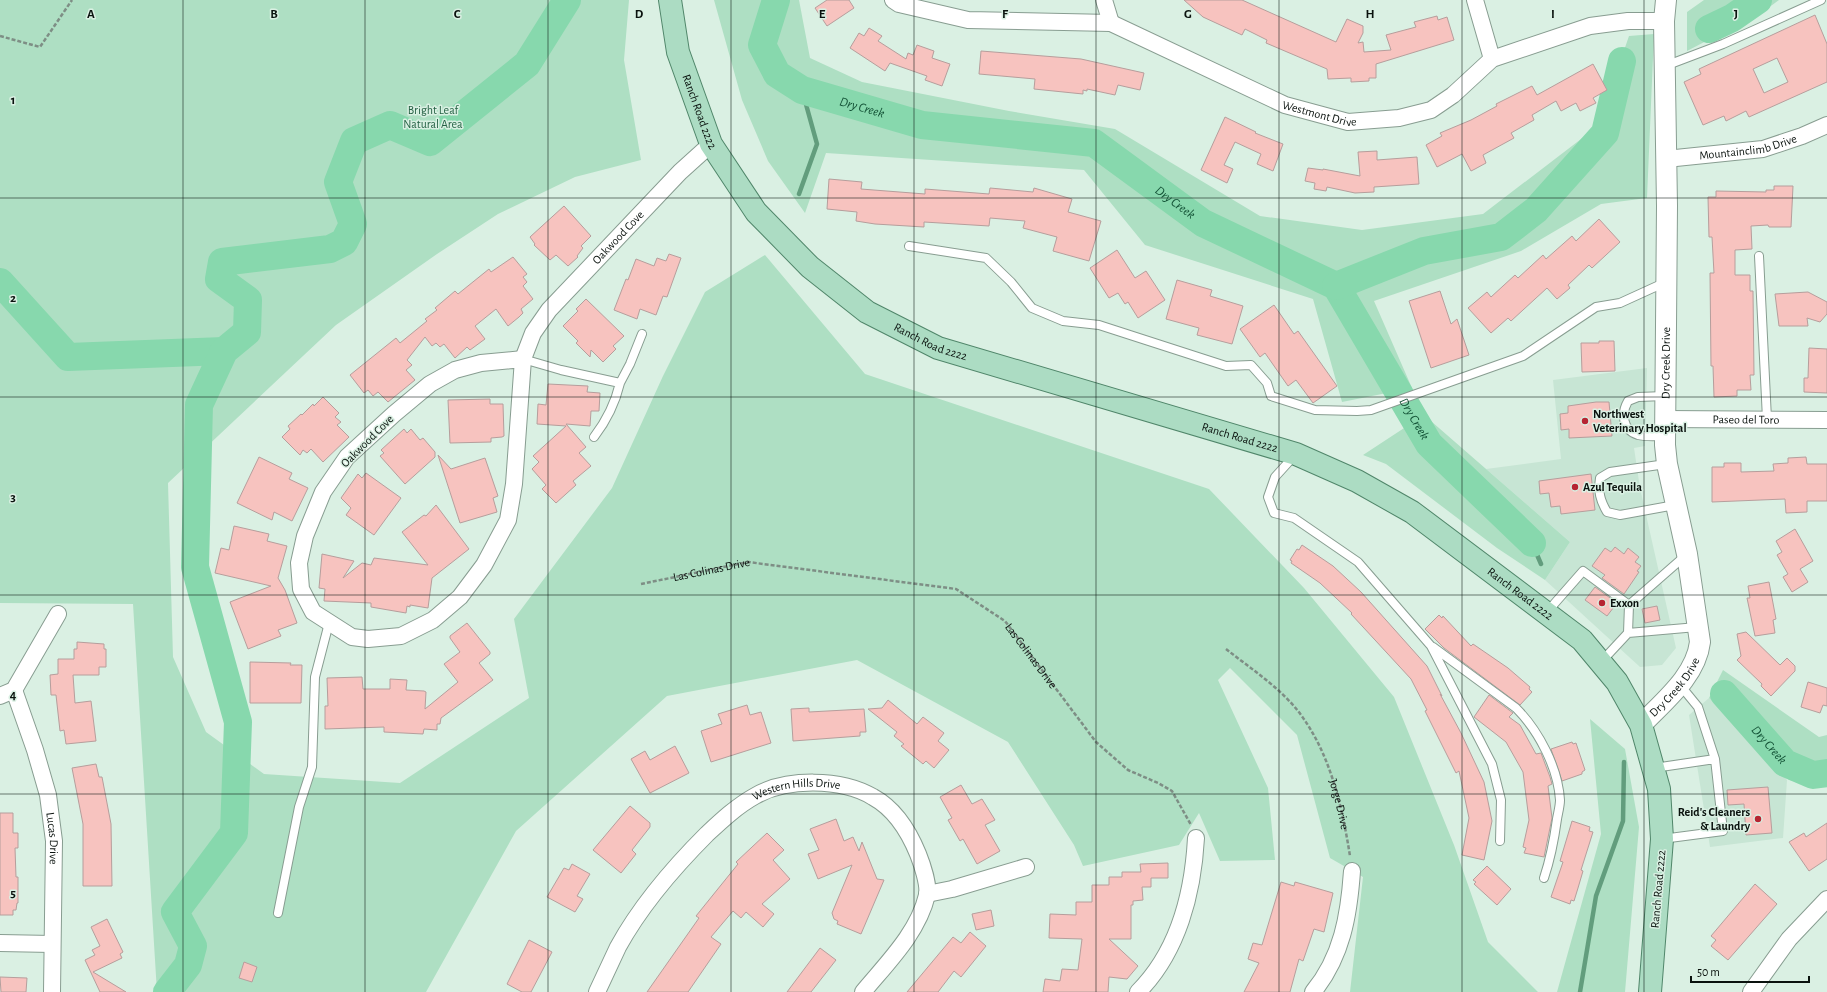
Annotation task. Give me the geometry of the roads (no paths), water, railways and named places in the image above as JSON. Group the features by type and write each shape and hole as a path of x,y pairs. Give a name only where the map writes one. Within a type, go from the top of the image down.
{"main road":[{"name":"Ranch Road 2222","path":"670,0 678,52 711,144 756,212 810,267 867,312 938,348 1296,454 1357,481 1412,512 1582,640 1617,682 1641,725 1659,789 1662,839 1650,992"}],"street":[{"name":"Westmont Drive","path":"893,0 899,4 968,20 1111,23 1285,105 1348,122 1400,118 1430,110 1453,95 1492,59 1590,26 1628,21 1664,21"},
{"path":"1104,0 1111,23"},
{"path":"1475,0 1492,59"},
{"name":"Dry Creek Drive","path":"1641,725 1680,685 1695,663 1699,653 1700,642 1699,627 1687,554 1667,464 1665,428 1666,159 1664,21 1666,0"},
{"name":"Mountainclimb Drive","path":"1666,159 1763,149 1802,136 1827,125"},
{"name":"Oakwood Cove","path":"523,359 481,363 455,370 430,384 394,414 347,457 323,492 305,536 299,563 301,589 313,612 352,637 368,639 401,636 433,620 460,597 484,565 508,520 514,484 523,359 533,333 549,310 680,172 711,144"},
{"name":"Paseo del Toro","path":"1665,428 1767,419 1827,420"},
{"path":"7,693 58,614"},
{"name":"Lucas Drive","path":"7,693 35,750 48,795 54,842 52,992"},
{"name":"Western Hills Drive","path":"598,992 619,947 653,893 688,853 729,813 755,795 785,785 817,782 847,786 874,797 895,815 910,835 923,866 927,894"},
{"path":"1138,992 1152,978 1164,960 1178,929 1190,887 1196,838"},
{"path":"863,992 902,945 918,918 927,894 952,889 1026,866"},
{"path":"1313,992 1332,964 1343,935 1350,901 1352,871"},
{"path":"1751,992 1789,939 1827,899"},
{"path":"0,944 52,944"}],"lane":[{"path":"1664,66 1730,41 1821,0"},
{"path":"909,246 986,258 1011,282 1032,308 1063,321 1099,325 1226,366 1251,365 1267,383 1270,396 1315,410 1371,410 1419,394 1523,356 1596,307 1620,303 1666,282"},
{"path":"1759,256 1767,419"},
{"path":"594,437 606,420 615,403 620,383 630,364 642,334"},
{"path":"523,359 620,383"},
{"path":"1665,428 1639,435 1629,430 1624,421 1623,409 1628,400 1638,397 1666,396"},
{"path":"1296,454 1275,478 1268,498 1274,513 1294,518 1358,562 1431,646 1516,708 1528,719 1543,742 1554,774 1560,801 1553,852 1544,878"},
{"path":"1667,464 1610,472 1600,478 1600,500 1607,512 1620,515 1676,504"},
{"path":"1601,662 1628,633 1629,605 1635,598 1687,554"},
{"path":"1547,613 1584,571 1629,605"},
{"path":"278,913 299,807 312,767 314,677 329,623"},
{"path":"1628,633 1699,627"},
{"path":"1431,646 1492,764 1501,800 1500,841"},
{"path":"1662,839 1723,831 1715,759 1698,707 1680,685"},
{"path":"1654,768 1715,759"}],"waterway":[{"path":"167,992 188,965 193,946 175,912 234,833 238,722 195,567 199,405 224,351 247,332 248,300 219,279 222,262 330,249 344,242 353,224 338,182 354,141 390,125 430,142 527,64 567,0"},
{"name":"Dry Creek","path":"776,0 762,45 777,74 802,90 922,125 1094,143 1203,223 1336,286 1429,444 1532,543"},
{"path":"1709,29 1732,18 1758,0"},
{"path":"1336,286 1424,251 1501,237 1536,210 1605,133 1622,61"},
{"path":"799,194 817,144 802,90"},
{"path":"0,282 68,357 224,351"},
{"path":"1532,543 1541,564"},
{"name":"Dry Creek","path":"1724,694 1785,763 1813,775 1827,773"},
{"path":"1580,992 1596,896 1623,821 1624,762"}],"place":[{"name":"Northwest Veterinary Hospital","path":"1585,421"},
{"name":"Azul Tequila","path":"1575,487"},
{"name":"Exxon","path":"1602,603"},
{"name":"Reid's Cleaners & Laundry","path":"1758,819"}],"park label":[{"name":"Bright Leaf Natural Area","path":"433,117"}]}
